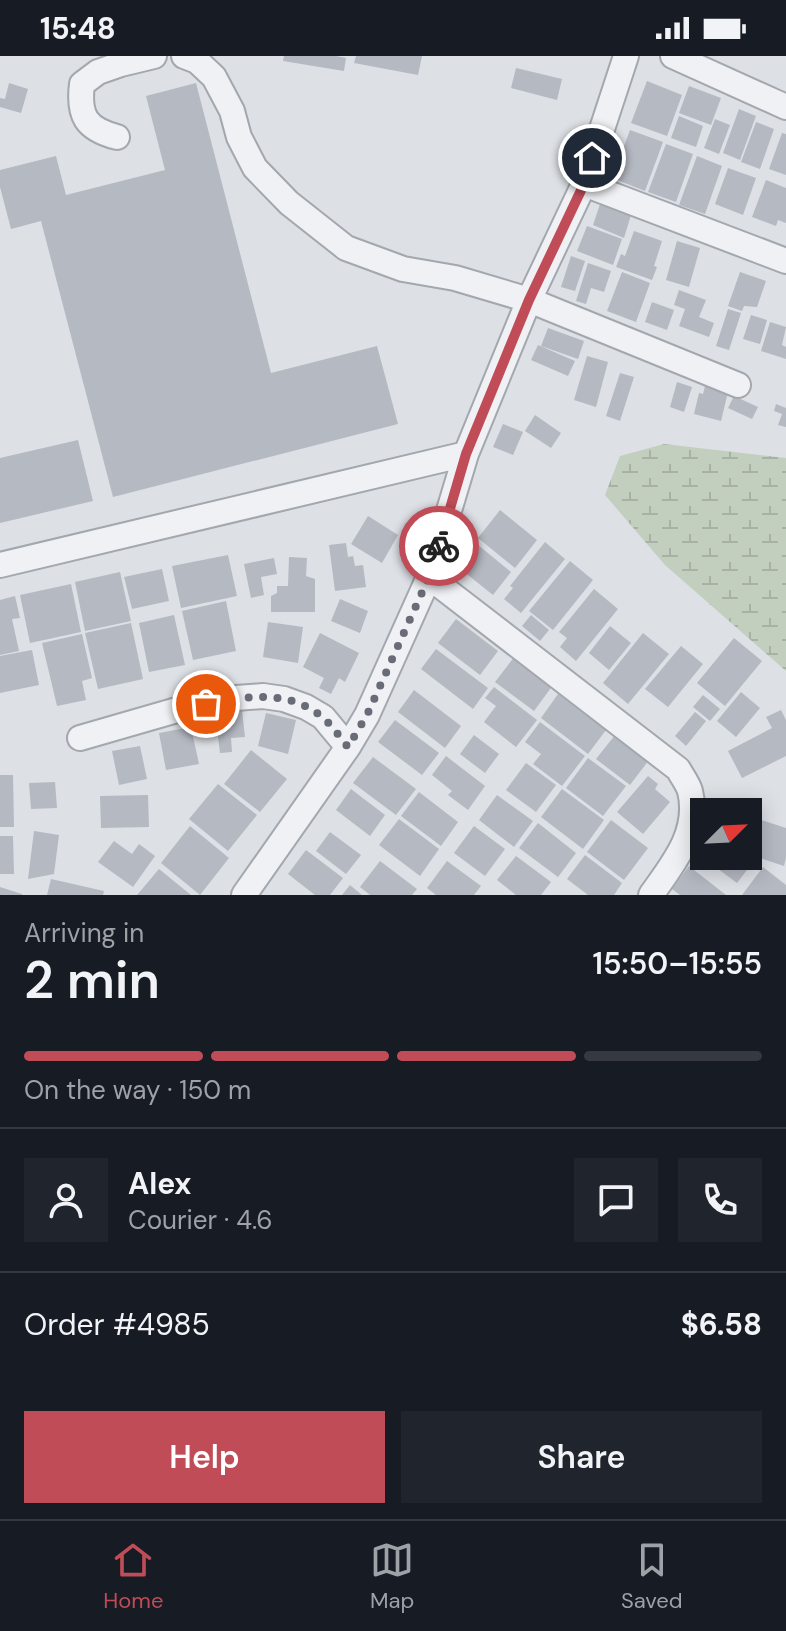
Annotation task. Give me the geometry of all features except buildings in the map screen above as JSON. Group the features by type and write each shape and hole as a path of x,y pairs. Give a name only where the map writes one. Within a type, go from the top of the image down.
{"street":[{"path":"117,137 97,130 86,121 79,103 82,84 98,72 154,56"},
{"path":"184,56 197,61 214,77 232,111 239,137 255,168 289,203 346,248 403,269 455,278 529,300 738,385"},
{"path":"244,895 367,715 429,577 466,454 529,300 584,184 626,56"},
{"path":"673,56 786,107"},
{"path":"584,184 786,261"},
{"path":"0,565 466,454"},
{"path":"429,577 678,769 689,789 692,809 689,832 676,859 651,895"},
{"path":"80,738 177,710 263,696 284,699 323,717 348,747"}],"green space":[{"path":"664,444 786,458 786,671 665,565 605,495 620,456"}],"way so far":[{"path":"206,704 263,696 284,699 323,717 348,747 367,715 429,577 439,546"}],"route":[{"path":"439,546 466,454 529,300 584,184 592,158"}]}
